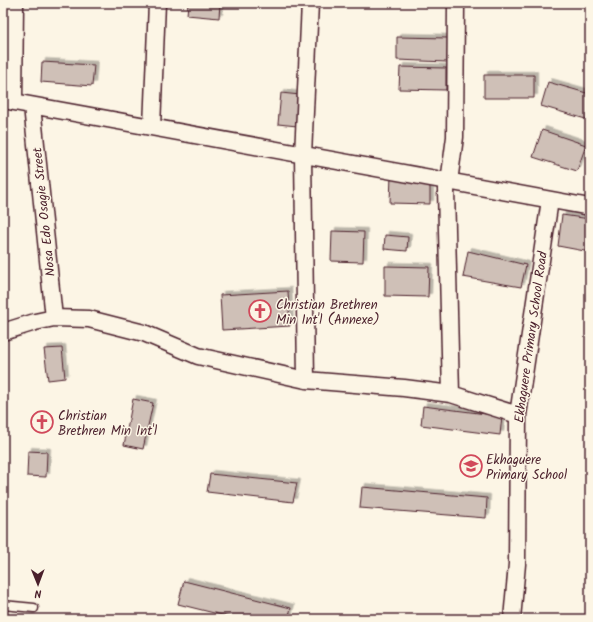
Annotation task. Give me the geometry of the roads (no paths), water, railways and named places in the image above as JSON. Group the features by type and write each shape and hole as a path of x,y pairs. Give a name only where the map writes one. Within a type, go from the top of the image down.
{"street":[{"path":"15,3 8,101 449,182 590,206"},
{"path":"152,127 157,3"},
{"path":"306,380 303,155 310,3"},
{"path":"451,394 446,189 449,182 455,137 456,3"},
{"name":"Nosa Edo Osagie Street","path":"32,106 54,318"},
{"name":"Ekhaguere Primary School Road","path":"512,619 517,564 518,415 550,200"},
{"path":"3,332 54,318 89,319 144,334 198,356 306,380 404,388 451,394 518,415"}],"lane":[{"path":"3,605 34,608"}],"place":[{"name":"Christian Brethren Min Int'l (Annexe)","path":"260,311"},
{"name":"Christian Brethren Min Int'l","path":"42,422"},
{"name":"Ekhaguere Primary School","path":"471,466"}]}
